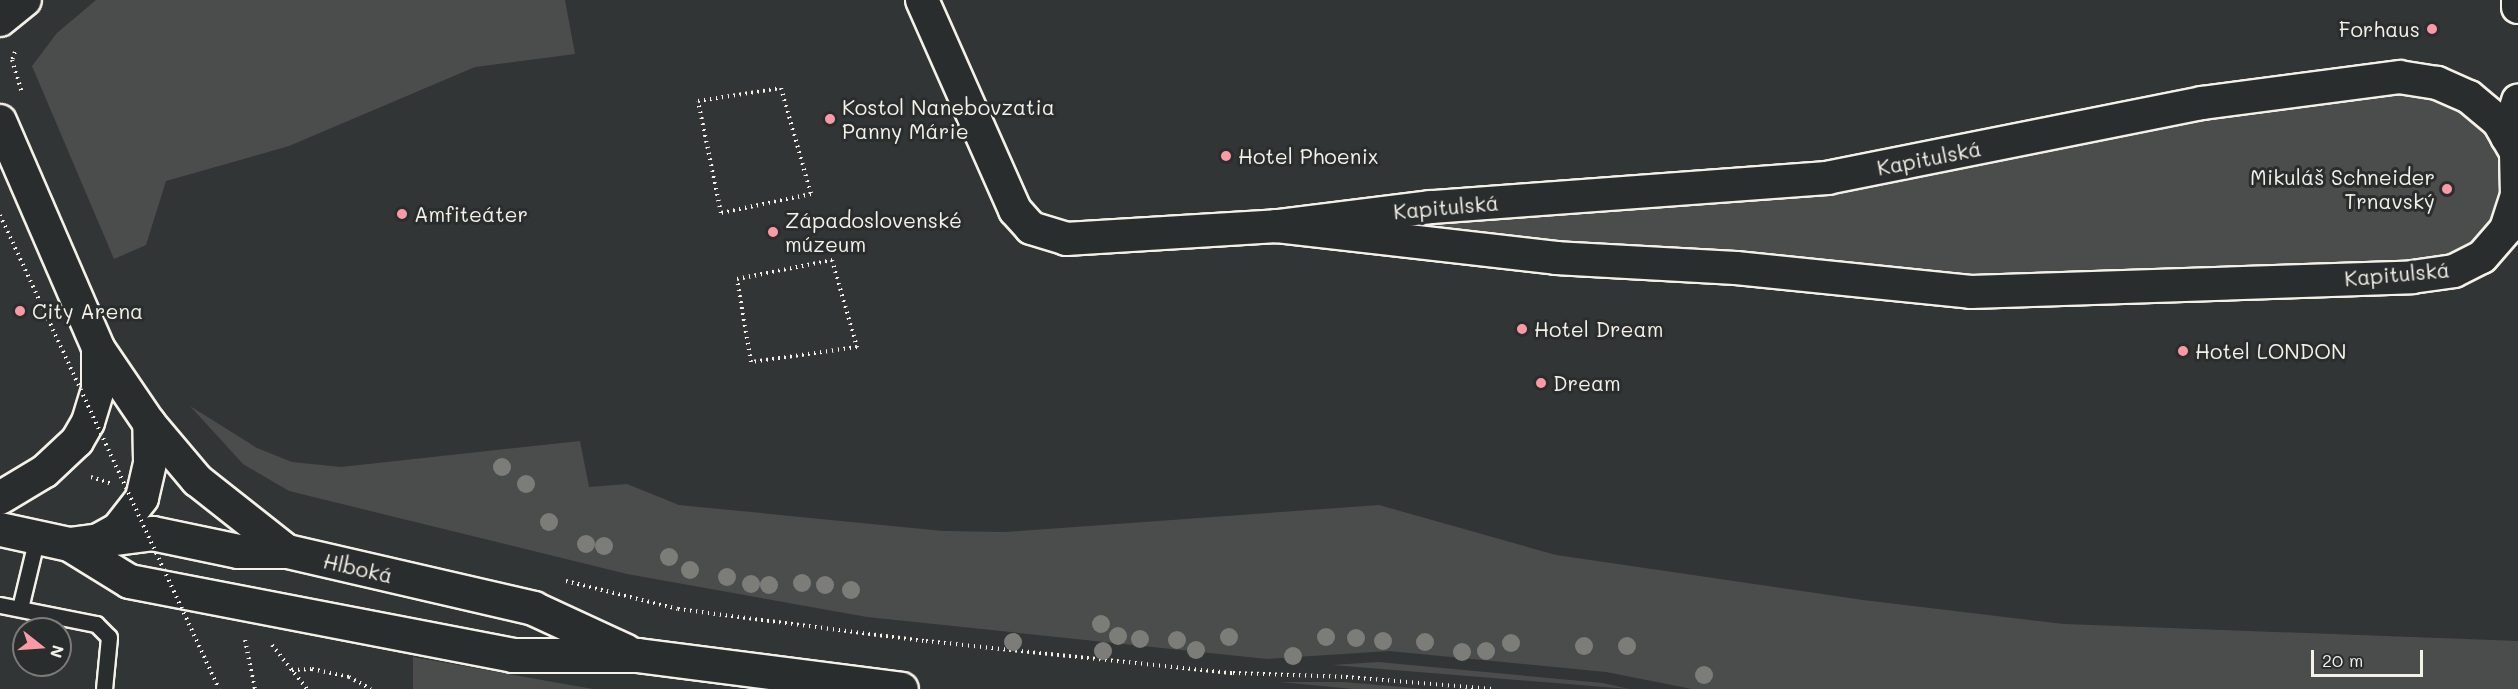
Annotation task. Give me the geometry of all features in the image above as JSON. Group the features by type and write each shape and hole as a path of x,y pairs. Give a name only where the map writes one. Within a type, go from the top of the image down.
{"street":[{"path":"0,20 25,0"},
{"name":"Kapitulská","path":"922,0 1015,210 1031,228 1066,239 1276,226 1430,207 1828,178 2202,103 2400,78 2437,83 2469,98 2499,122 2516,152 2517,196 2506,229 2482,257 2454,271 2412,277 1971,292 1736,268 1556,258 1276,226"},
{"path":"2518,0 2518,7"},
{"path":"2507,137 2518,101"},
{"path":"0,121 98,348 149,423 197,480 287,551"},
{"path":"0,498 45,471 77,441 98,390 98,348"},
{"path":"81,544 118,529 142,498 150,462 149,423"},
{"name":"Hlboká","path":"0,529 81,544 152,533 238,551 287,551 533,608 637,655"},
{"name":"Hlboká","path":"81,544 129,581 512,655 637,655 901,689"}],"lane":[{"path":"20,608 37,537"},
{"path":"0,605 96,624 109,637 104,689"}],"path":[{"path":"781,87 811,194 721,213 698,101 781,87"},
{"path":"0,215 219,689"},
{"path":"832,260 857,347 752,362 737,279 832,260"},
{"path":"79,472 128,487"},
{"path":"564,580 678,609 949,644 1233,672 1494,689"},
{"path":"246,634 244,645 255,689"},
{"path":"267,639 308,689"},
{"path":"292,670 312,669 349,677 371,689"}],"shaded area":[{"path":"96,0 565,0 575,54 475,67 289,146 166,181 146,245 114,259 32,66 57,33"},
{"path":"2437,83 2516,152 2482,257 1963,291 1277,226 1835,177 2182,107"},
{"path":"190,406 257,448 292,462 341,467 580,441 589,487 627,484 679,505 943,531 1005,532 1379,505 1556,555 1863,600 2064,624 2518,641 2518,689 1692,689 1606,672 1389,651 1267,659 867,617 627,574 289,491 243,464"},
{"path":"413,657 593,689 413,689"},
{"path":"1378,662 1603,683 1629,689 1332,665"},
{"path":"1279,682 1344,682 1424,689 1354,689"}],"place":[{"name":"Forhaus","path":"2432,29"},
{"name":"Kostol Nanebovzatia Panny Márie","path":"830,119"},
{"name":"Hotel Phoenix","path":"1226,156"},
{"name":"Mikuláš Schneider Trnavský","path":"2447,189"},
{"name":"Amfiteáter","path":"402,214"},
{"name":"Západoslovenské múzeum","path":"773,232"},
{"name":"City Arena","path":"20,311"},
{"name":"Hotel Dream","path":"1522,329"},
{"name":"Hotel LONDON","path":"2183,351"},
{"name":"Dream","path":"1541,383"}]}
